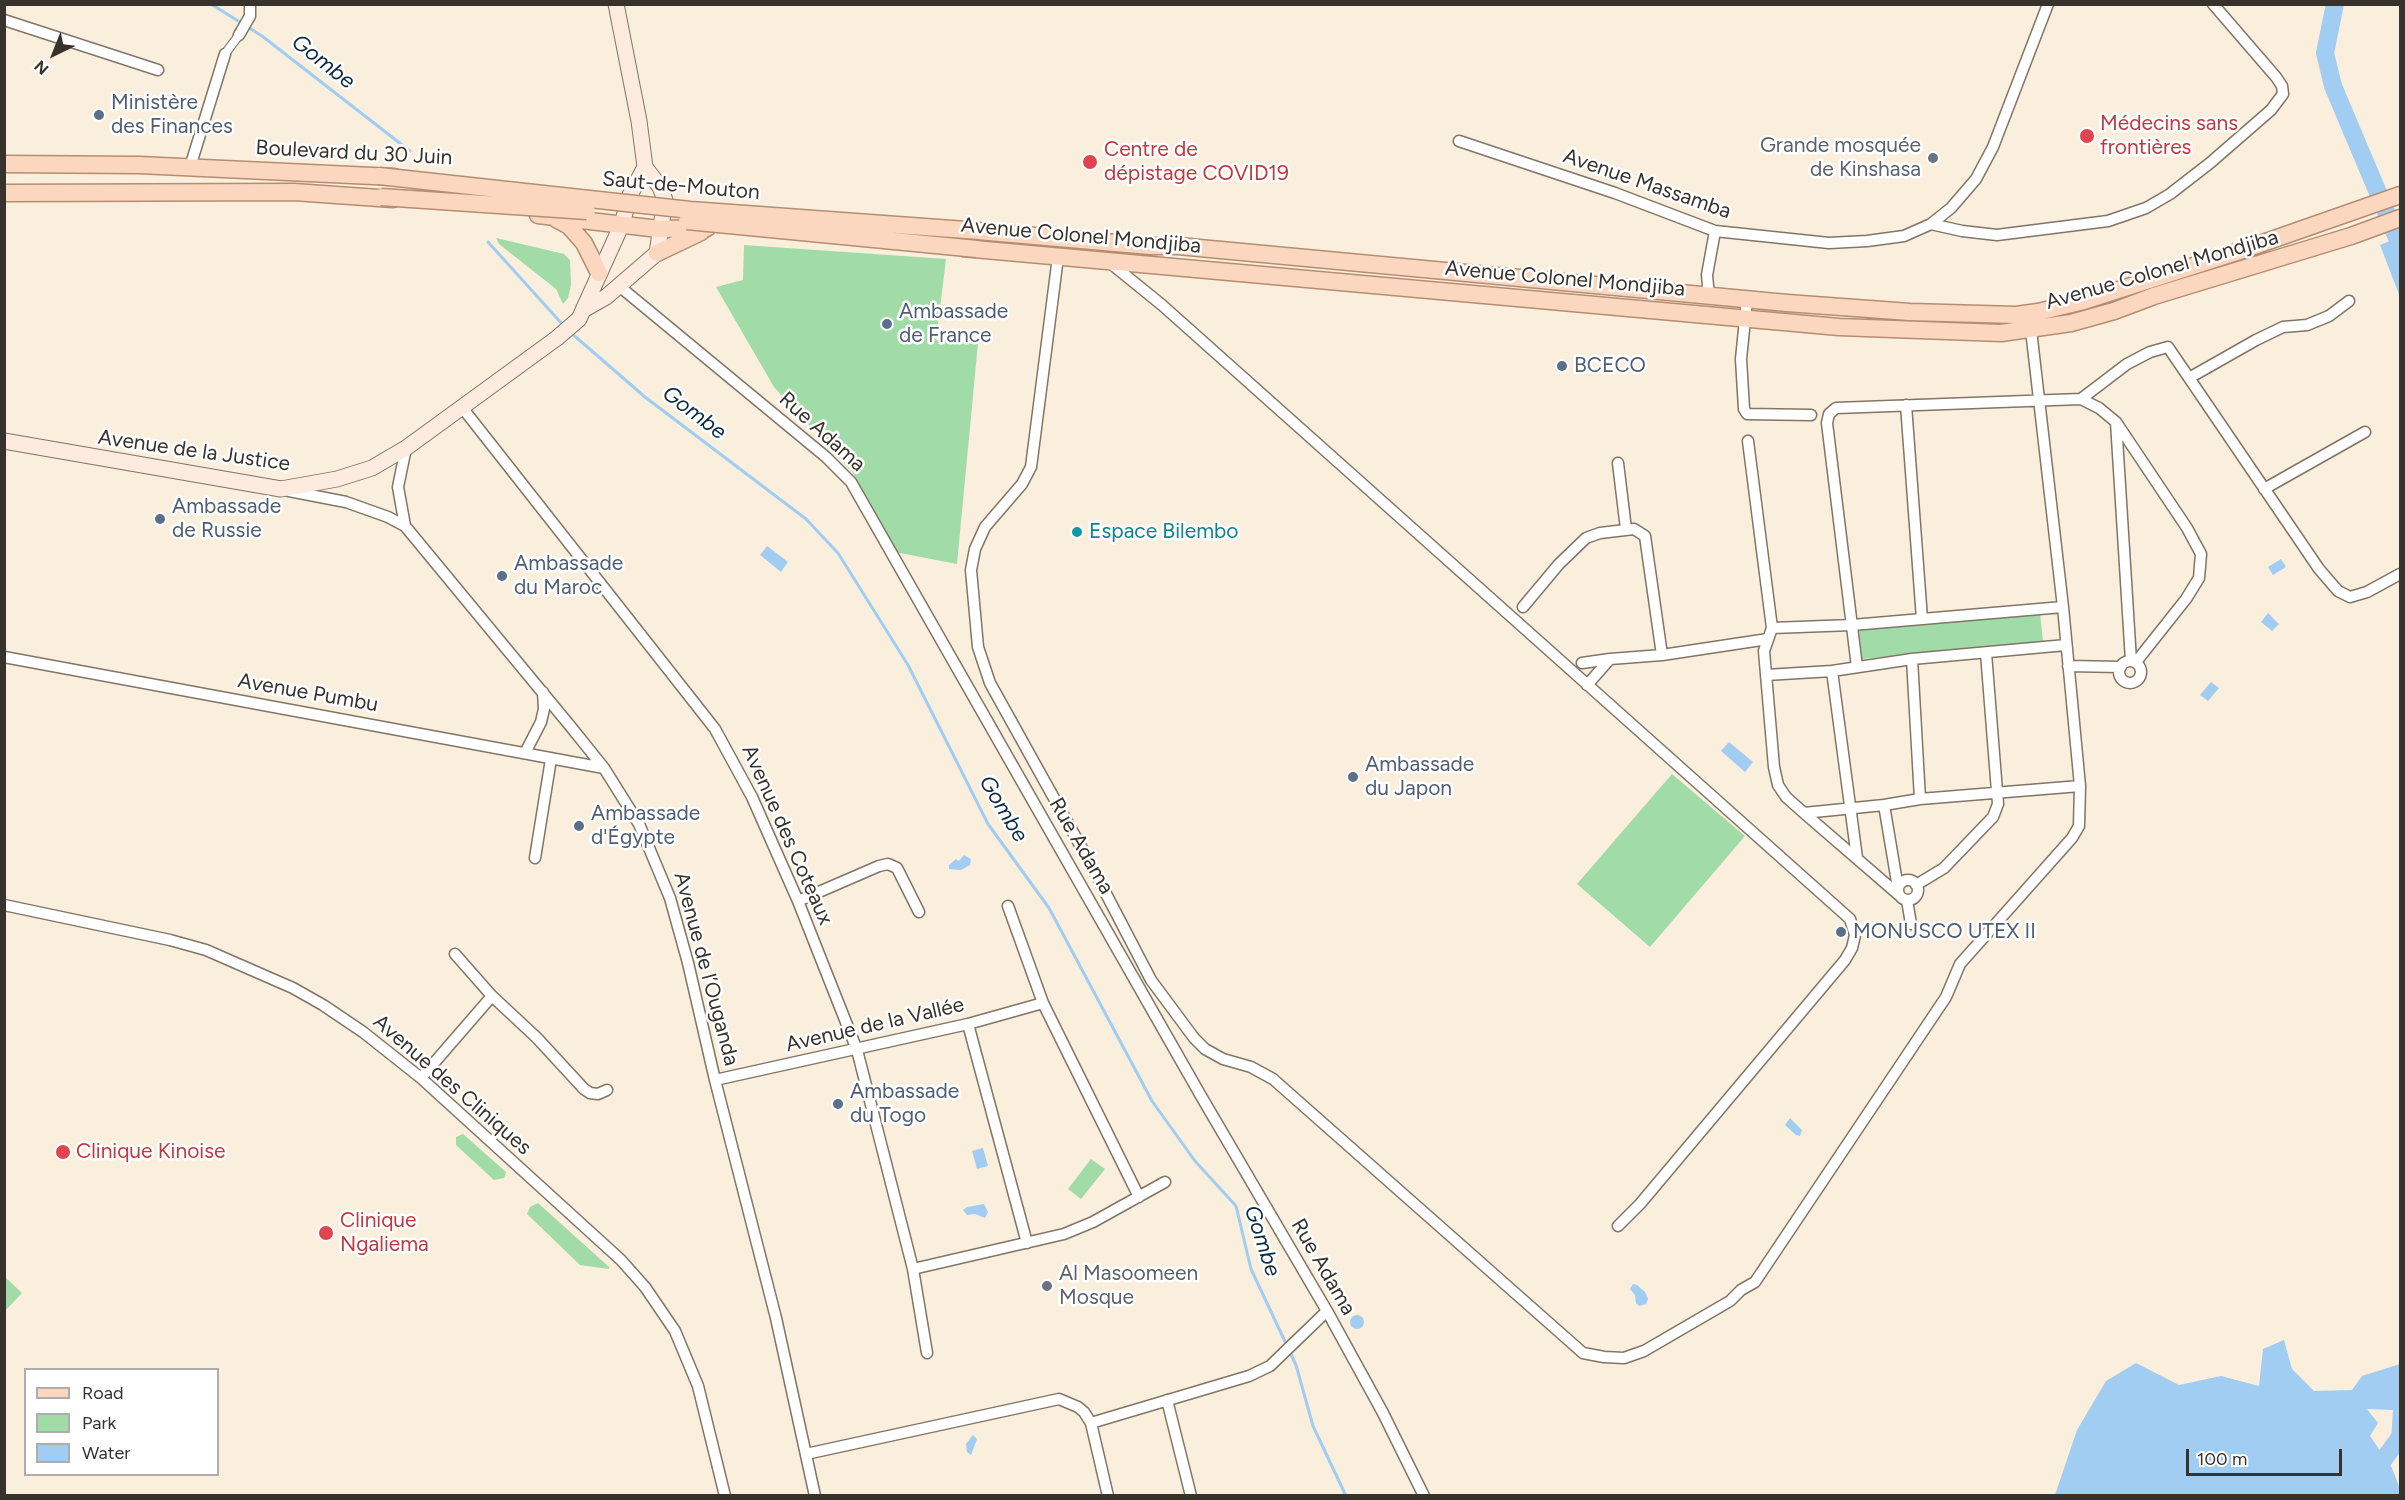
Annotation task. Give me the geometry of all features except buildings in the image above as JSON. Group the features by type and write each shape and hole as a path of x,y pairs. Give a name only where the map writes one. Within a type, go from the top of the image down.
{"main road":[{"path":"616,4 639,121 645,167 660,187 665,200 657,253 711,228"},
{"name":"Boulevard du 30 Juin","path":"4,164 190,167 379,176 558,188 665,200"},
{"path":"581,314 622,224 630,195 645,167"},
{"name":"Saut-de-Mouton","path":"379,176 690,210 980,231"},
{"name":"Boulevard du 30 Juin","path":"4,193 294,192 381,197 622,224"},
{"path":"595,221 598,192"},
{"name":"Avenue Colonel Mondjiba","path":"665,200 741,209 1111,243 1178,246 1708,297 1910,312 2005,315 2038,312 2084,301 2343,217 2400,195"},
{"name":"Saut-de-Mouton","path":"381,197 570,210 977,249"},
{"path":"690,228 692,203"},
{"path":"553,217 569,226 584,243 599,273"},
{"name":"Avenue Colonel Mondjiba","path":"622,224 659,229 711,228 977,249 1839,327 1973,333 2031,330 2071,323 2351,236 2400,218"},
{"path":"1109,262 1111,243"},
{"name":"Avenue de la Justice","path":"4,441 281,489 356,474 372,468 406,448 557,338 581,314 619,286 657,253"},
{"path":"1589,304 1591,285"}],"street":[{"name":"Avenue Massamba","path":"1458,141 1616,194 1715,231 1829,243 1904,236 1931,224 1951,208 1976,179 1993,147 2048,4"},
{"path":"1931,224 1962,231 1997,235 2108,220 2146,208 2170,194 2210,163 2271,110 2283,94 2276,77 2213,4"},
{"path":"190,167 225,54 239,35 250,10"},
{"path":"4,20 158,70"},
{"path":"1708,297 1707,275 1715,231"},
{"path":"1058,257 1031,467 1022,484 985,527 975,549 971,570 978,648 990,683 1090,863 1150,980 1194,1038 1205,1049 1223,1059 1251,1067 1273,1079 1582,1353 1624,1358 1644,1351 1730,1301 1741,1290 1755,1282 1946,998 1960,964 2072,838 2079,826 2080,786 2063,607 2031,330"},
{"path":"1109,262 1162,304 1850,919 1855,935 1852,948 1845,960 1640,1204 1618,1226"},
{"name":"Rue Adama","path":"619,286 826,457 851,482 1201,1096 1327,1311 1383,1413 1424,1496"},
{"path":"1747,300 1741,359 1744,409 1747,414 1811,415"},
{"path":"2189,378 2265,335 2283,327 2307,325 2329,316 2349,301"},
{"path":"2081,399 2127,364 2150,352 2168,347 2319,569 2338,591 2350,597 2400,574"},
{"path":"1857,667 1827,423 1829,414 1836,408 2081,399 2099,408 2116,422 2187,528 2201,554 2199,578 2186,599 2133,662 2123,663 2120,671 2123,680 2132,683 2139,678 2141,669 2133,662 2116,422"},
{"path":"1906,405 1922,619"},
{"name":"Avenue des Coteaux","path":"461,406 715,729 752,797 798,901 857,1050 913,1269 927,1353"},
{"path":"2264,489 2365,432"},
{"path":"1748,441 1770,634 1764,651 1774,767 1778,785 1786,797 1804,813 1902,894 1917,894 1916,885 1911,881 1904,881 1902,894"},
{"name":"Avenue de l’Ouganda","path":"405,526 398,487 406,448"},
{"path":"1618,463 1626,529"},
{"name":"Avenue de l’Ouganda","path":"281,489 346,502 388,517 405,526 604,768 639,824 670,898 776,1318 815,1496"},
{"path":"1523,607 1578,544 1592,535 1634,529 1645,536 1662,656"},
{"path":"1582,663 1610,658 1662,656 1770,634 2063,607"},
{"path":"1766,675 1832,671 1912,659 2066,645"},
{"path":"1916,885 1944,868 1993,817 1998,804 1986,653"},
{"name":"Avenue Pumbu","path":"4,657 604,768"},
{"path":"1587,685 1610,658"},
{"path":"1912,659 1920,799"},
{"path":"2068,666 2121,667"},
{"path":"1832,671 1857,858"},
{"path":"525,753 541,722 544,709 543,691"},
{"path":"535,858 551,759"},
{"path":"1804,813 1920,799 2080,786"},
{"path":"1884,805 1902,894 1911,924"},
{"path":"798,901 888,864 897,868 919,912"},
{"name":"Avenue des Cliniques","path":"4,904 206,950 293,988 323,1005 363,1032 421,1078 621,1260 645,1287 675,1331 698,1386 725,1496"},
{"path":"1008,906 1043,1003 1139,1197"},
{"path":"455,954 492,996 537,1038 584,1089 598,1094 607,1090"},
{"path":"421,1078 492,996"},
{"name":"Avenue de la Vallée","path":"715,1080 968,1024 1043,1003"},
{"path":"968,1024 1027,1243"},
{"path":"913,1269 1074,1230 1165,1182"},
{"path":"1091,1423 1249,1376 1270,1366 1327,1311"},
{"path":"806,1454 1059,1399 1078,1407 1091,1423 1108,1496"},
{"path":"1167,1400 1191,1496"}],"green space":[{"path":"496,238 564,254 570,260 571,285 568,298 563,304 556,289 499,244"},
{"path":"744,245 946,259 936,340 978,343 957,564 895,552 853,473 774,387 716,287 743,280"},
{"path":"2040,612 2043,642 1862,659 1859,629"},
{"path":"1672,774 1745,836 1650,947 1577,884"},
{"path":"463,1134 506,1172 504,1178 494,1180 456,1145 456,1137"},
{"path":"1091,1159 1105,1169 1081,1199 1068,1189"},
{"path":"538,1203 609,1269 580,1265 527,1214 530,1207"},
{"path":"4,1276 22,1293 5,1311 4,1311"}],"water":[{"path":"2400,237 2400,297 2380,245"},
{"path":"767,546 788,562 781,572 760,555"},
{"path":"2281,559 2286,567 2273,575 2268,567"},
{"path":"2268,613 2279,624 2272,631 2261,622"},
{"path":"2211,682 2219,688 2208,701 2200,695"},
{"path":"1729,742 1753,762 1745,772 1721,751"},
{"path":"964,855 971,859 970,865 961,870 949,869 949,865 956,859 959,861"},
{"path":"1790,1118 1802,1130 1800,1136 1785,1125"},
{"path":"983,1148 988,1166 977,1169 972,1151"},
{"path":"984,1204 988,1212 985,1218 975,1214 967,1215 963,1210 967,1207"},
{"path":"1633,1284 1645,1292 1648,1299 1646,1304 1639,1306 1636,1303 1635,1295 1630,1289"},
{"path":"1357,1315 1362,1317 1364,1322 1362,1327 1357,1329 1352,1327 1350,1322 1352,1317"},
{"path":"2284,1340 2292,1369 2314,1391 2352,1390 2362,1376 2400,1364 2400,1452 2391,1443 2393,1410 2367,1409 2378,1423 2370,1436 2392,1468 2400,1495 2055,1495 2077,1430 2106,1381 2136,1363 2179,1385 2221,1376 2259,1386 2263,1349"},
{"path":"973,1435 977,1439 971,1455 967,1452 966,1444"}],"waterway":[{"name":"Gombe","path":"211,4 262,36 410,151"},
{"path":"2335,4 2325,53 2333,86 2400,245"},
{"name":"Gombe","path":"488,242 563,325"},
{"name":"Gombe","path":"570,332 645,397 806,519 838,553 908,665 988,824 1049,908 1152,1101 1195,1161 1236,1206 1251,1269 1296,1365 1313,1426 1346,1496"},
{"path":"2357,1496 2400,1437"}],"place":[{"name":"Ministère des Finances","path":"99,115"},
{"name":"Médecins sans frontières","path":"2087,136"},
{"name":"Grande mosquée de Kinshasa","path":"1933,158"},
{"name":"Centre de dépistage COVID19","path":"1090,162"},
{"name":"Ambassade de France","path":"887,324"},
{"name":"BCECO","path":"1562,366"},
{"name":"Ambassade de Russie","path":"160,519"},
{"name":"Espace Bilembo","path":"1077,532"},
{"name":"Ambassade du Maroc","path":"502,576"},
{"name":"Ambassade du Japon","path":"1353,777"},
{"name":"Ambassade d'Égypte","path":"579,826"},
{"name":"MONUSCO UTEX II","path":"1841,932"},
{"name":"Ambassade du Togo","path":"838,1104"},
{"name":"Clinique Kinoise","path":"63,1152"},
{"name":"Clinique Ngaliema","path":"326,1233"},
{"name":"Al Masoomeen Mosque","path":"1047,1286"}]}
